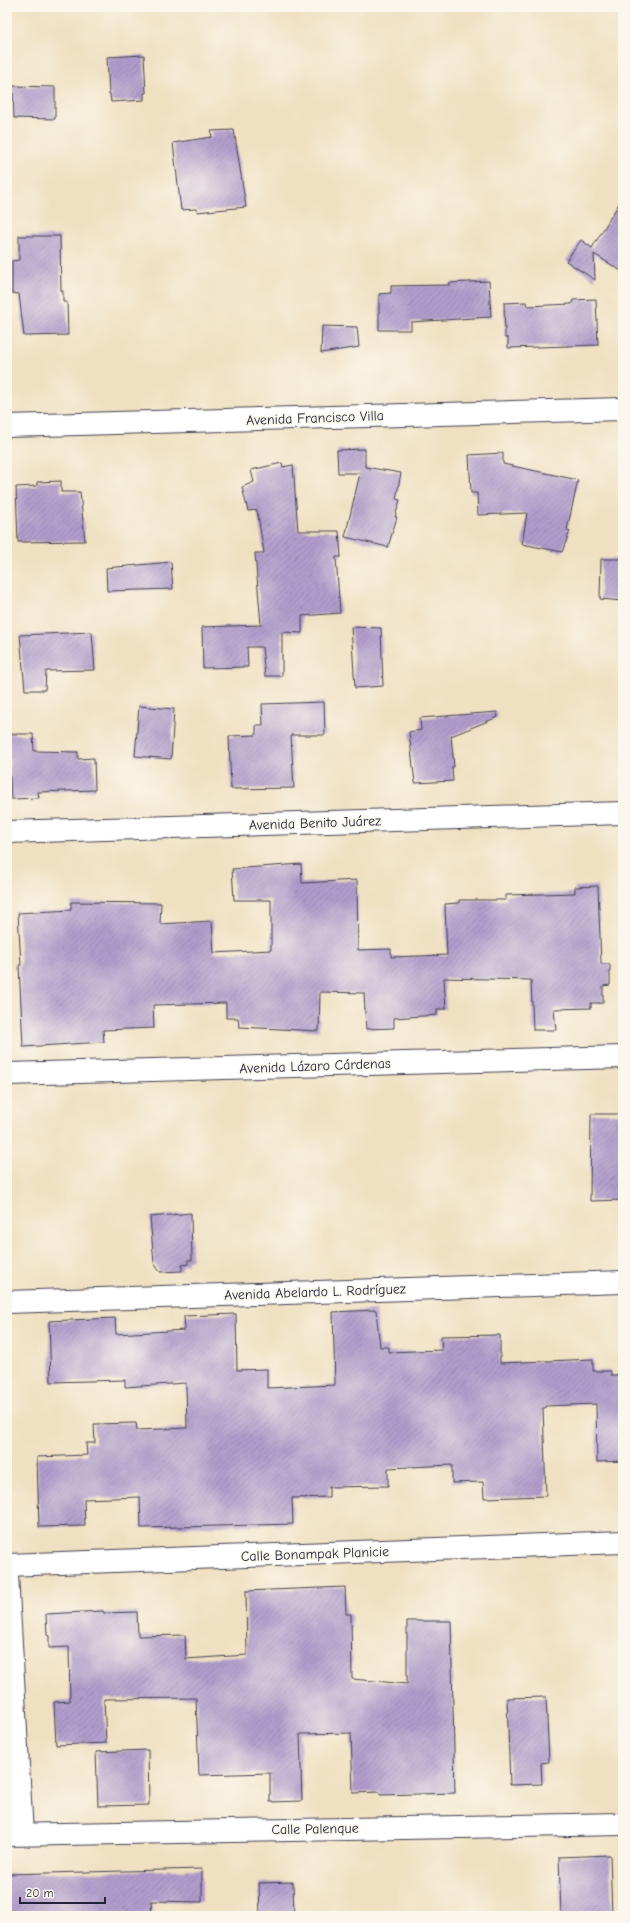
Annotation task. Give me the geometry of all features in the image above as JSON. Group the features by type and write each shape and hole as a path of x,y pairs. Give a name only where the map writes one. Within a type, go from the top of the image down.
{"street":[{"name":"Avenida Francisco Villa","path":"7,426 623,409"},
{"name":"Avenida Benito Juárez","path":"7,832 623,813"},
{"name":"Avenida Lázaro Cárdenas","path":"7,1074 623,1057"},
{"name":"Avenida Abelardo L. Rodríguez","path":"7,1302 623,1282"},
{"name":"Calle Bonampak Planicie","path":"7,1566 623,1542"},
{"path":"7,1574 14,1835"},
{"name":"Calle Palenque","path":"14,1835 623,1824"}],"building":[{"path":"144,55 146,93 144,93 144,100 111,102 109,94 107,57"},
{"path":"13,86 55,87 55,119 14,118"},
{"path":"234,130 246,207 197,212 196,209 181,210 173,143 212,137 211,131"},
{"path":"623,197 623,272 594,254 595,280 566,261 581,240 592,248"},
{"path":"19,236 60,236 61,291 63,291 63,302 67,302 68,335 24,336 19,294 12,293 12,261 19,260"},
{"path":"489,281 491,317 411,322 411,330 379,330 379,294 391,293 391,286 450,285 449,283"},
{"path":"596,299 598,345 508,348 508,338 505,338 504,303 526,302 527,306 572,304 573,300"},
{"path":"322,326 357,327 359,347 321,353"},
{"path":"365,449 365,467 401,473 396,499 400,500 395,517 397,517 388,547 345,537 360,473 338,473 337,450"},
{"path":"503,453 503,464 578,480 567,530 570,531 562,552 522,544 527,513 478,515 477,493 471,493 469,455"},
{"path":"282,463 283,467 293,465 298,531 339,531 341,557 336,557 340,613 302,616 302,633 282,632 282,676 265,676 262,647 247,647 248,667 203,668 202,627 261,625 255,553 264,553 257,510 248,511 242,487 254,482 251,470"},
{"path":"61,481 61,492 80,492 85,541 18,542 16,487 37,486 37,482"},
{"path":"601,559 623,559 623,601 600,599"},
{"path":"171,562 173,589 107,591 106,568"},
{"path":"351,627 381,628 383,686 355,688"},
{"path":"92,632 95,670 46,671 45,690 25,690 20,635"},
{"path":"324,702 325,735 291,735 294,788 231,789 229,736 256,735 256,725 263,725 262,704"},
{"path":"139,706 174,709 171,759 135,756"},
{"path":"497,712 498,717 451,736 454,767 452,767 453,781 415,783 409,732 421,730 420,718"},
{"path":"8,734 33,734 34,751 78,752 78,759 94,758 95,790 38,792 39,798 11,799"},
{"path":"301,864 302,883 357,880 358,950 391,949 391,957 447,955 445,904 459,903 459,900 506,900 506,895 575,893 575,887 598,886 601,964 610,964 610,985 603,986 603,1003 591,1003 591,1008 554,1009 556,1030 533,1030 531,980 444,978 446,1009 437,1009 437,1015 394,1018 394,1028 366,1029 364,993 320,992 319,1031 239,1027 238,1018 226,1018 226,1003 153,1005 154,1028 103,1030 104,1042 23,1047 18,913 71,910 71,902 161,903 160,924 212,921 214,953 271,950 271,900 234,900 232,869"},
{"path":"591,1114 623,1114 623,1200 590,1201"},
{"path":"191,1213 192,1260 188,1260 188,1264 182,1265 182,1271 160,1272 154,1263 150,1217"},
{"path":"376,1310 380,1347 389,1347 389,1352 442,1350 441,1336 500,1335 500,1363 593,1359 593,1371 611,1371 611,1375 623,1375 623,1461 597,1462 596,1404 545,1406 545,1408 543,1408 546,1496 484,1498 483,1482 452,1483 452,1465 388,1468 388,1486 329,1487 329,1497 292,1498 293,1524 141,1528 140,1497 84,1499 85,1526 39,1527 37,1457 87,1455 86,1443 95,1443 94,1424 136,1423 137,1430 187,1428 186,1383 125,1387 125,1380 51,1382 49,1321 115,1318 116,1334 185,1330 184,1316 236,1314 237,1370 267,1369 267,1388 335,1385 333,1312"},
{"path":"345,1587 346,1614 351,1614 352,1679 407,1684 407,1621 451,1621 455,1793 380,1795 380,1792 353,1793 351,1733 300,1734 302,1801 270,1802 270,1773 199,1775 196,1698 104,1699 106,1743 56,1745 54,1702 70,1701 69,1647 49,1648 46,1614 103,1611 104,1613 137,1612 138,1636 185,1635 186,1659 247,1655 246,1591"},
{"path":"546,1697 549,1762 541,1763 542,1784 510,1785 507,1698"},
{"path":"148,1750 149,1805 98,1806 96,1752"},
{"path":"610,1855 612,1916 561,1916 559,1857"},
{"path":"202,1869 202,1902 151,1901 152,1916 128,1916 128,1913 7,1916 7,1874"},
{"path":"293,1882 294,1916 260,1916 259,1883"}]}
